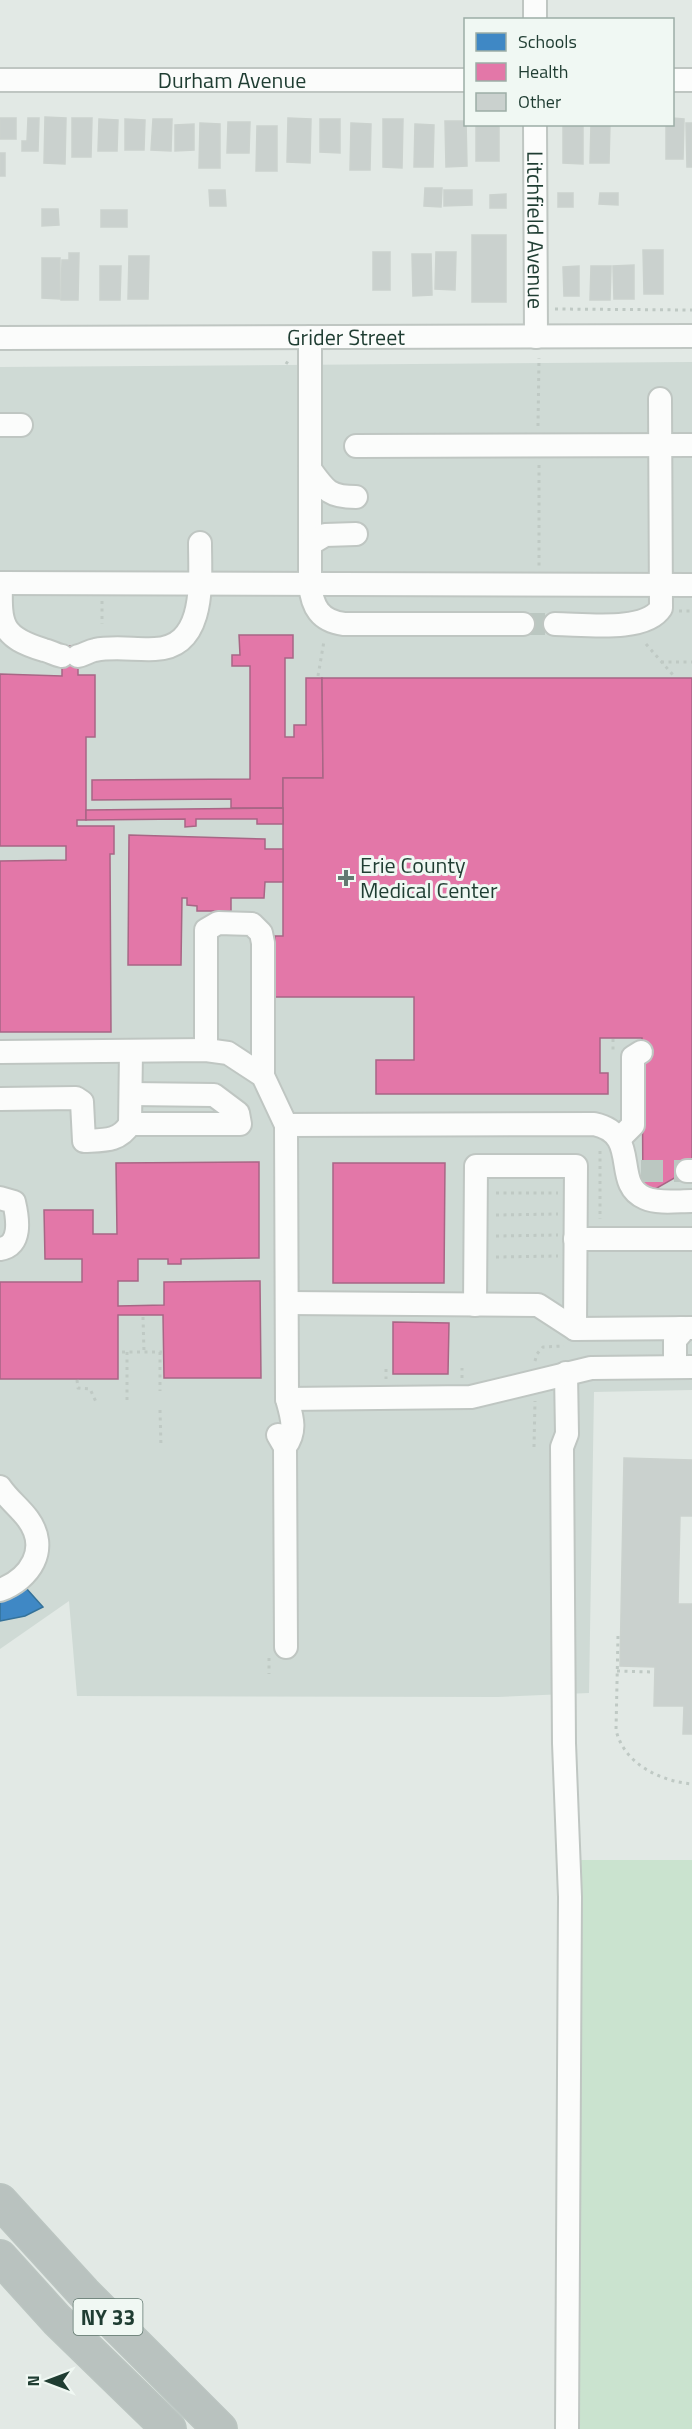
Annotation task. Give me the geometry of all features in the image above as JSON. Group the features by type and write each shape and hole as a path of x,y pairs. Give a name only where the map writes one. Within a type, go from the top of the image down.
{"highway":[{"name":"NY 33","path":"0,2201 84,2293 220,2429"},
{"name":"NY 33","path":"0,2257 57,2320 169,2429"}],"street":[{"path":"535,0 535,18"},
{"name":"Durham Avenue","path":"0,80 464,80"},
{"path":"674,80 692,80"},
{"name":"Litchfield Avenue","path":"535,126 537,348"},
{"name":"Grider Street","path":"0,338 310,337 537,348 692,336"},
{"path":"310,337 310,584 311,597 317,611 335,623 523,624"},
{"path":"555,624 637,624 648,620 661,608 663,585 660,399"},
{"path":"356,446 692,445"},
{"path":"310,469 329,492 338,496 356,497"},
{"path":"310,544 325,535 356,534"},
{"path":"200,543 198,584 194,624 186,636 176,643 159,649 70,653 21,644 8,631 3,621 1,583 198,584 692,585"},
{"path":"206,1050 206,930 218,923 252,924 261,933 262,943 263,1076 286,1125 287,1399 293,1419 293,1437 285,1447 277,1653"},
{"path":"0,1052 206,1050 228,1053 263,1076"},
{"path":"0,1099 76,1098 82,1102 84,1141 110,1140 119,1137 130,1124 130,1051"},
{"path":"610,1144 633,1125 633,1059 635,1054 641,1052"},
{"path":"130,1124 240,1124 238,1113 214,1095 131,1094"},
{"path":"286,1125 594,1124 610,1130 610,1144"},
{"path":"610,1144 626,1154 634,1171 630,1184 642,1197 654,1201 692,1201"},
{"path":"475,1305 476,1166 576,1166 568,1244 570,1338"},
{"path":"0,1198 14,1202 16,1240 12,1246 0,1249"},
{"path":"568,1244 692,1239"},
{"path":"288,1303 538,1305 570,1338 684,1330"},
{"path":"287,1399 471,1397 556,1368 686,1367 675,1340 684,1330"},
{"path":"556,1368 555,1434 562,1443 564,1743 570,1921 567,2429"},
{"path":"0,1590 21,1581 34,1563 37,1540 29,1520 4,1498"}],"path":[{"path":"554,308 558,310 692,310"},
{"path":"537,348 539,570"},
{"path":"286,364 290,358"},
{"path":"102,596 102,624"},
{"path":"677,611 692,611"},
{"path":"318,676 324,642"},
{"path":"646,644 673,675"},
{"path":"661,662 692,662"},
{"path":"600,1229 600,1166 610,1144"},
{"path":"488,1193 564,1192"},
{"path":"488,1215 564,1214"},
{"path":"488,1236 568,1244"},
{"path":"488,1257 568,1244"},
{"path":"143,1317 144,1352"},
{"path":"570,1338 556,1368 537,1354 541,1349 570,1338"},
{"path":"122,1352 161,1352 160,1390"},
{"path":"127,1352 127,1401"},
{"path":"77,1380 78,1388 90,1389 96,1402"},
{"path":"534,1447 535,1396"},
{"path":"160,1410 161,1447"},
{"path":"618,1636 616,1730 619,1741 628,1754 651,1773 671,1782 692,1784"},
{"path":"269,1674 277,1653"},
{"path":"617,1671 652,1672"}],"shaded area":[{"name":"Erie County Medical Center","path":"692,362 692,1390 594,1392 589,1693 498,1697 77,1696 69,1601 0,1649 0,367"}],"green space":[{"path":"580,1860 692,1860 692,2429 577,2429"}],"building: Schools":[{"path":"26,1588 43,1607 25,1616 0,1621 0,1600"}],"building: Health":[{"path":"239,635 293,635 293,658 285,658 285,737 294,737 294,725 306,725 306,678 322,678 323,778 283,778 283,808 231,808 231,799 92,800 92,780 250,779 250,666 232,666 232,655 240,655"},
{"path":"62,646 78,646 78,675 95,675 95,737 86,737 86,820 77,820 77,826 114,826 114,854 110,854 111,1032 0,1032 0,861 66,860 66,846 0,846 0,674 62,676"},
{"name":"Erie County Medical Center","path":"322,678 692,678 692,1168 643,1196 642,1038 600,1038 600,1073 608,1073 608,1094 376,1094 376,1060 414,1060 414,997 275,997 275,936 283,936 283,778 323,778"},
{"path":"283,808 283,824 257,824 257,819 196,819 196,826 185,827 185,819 86,820 86,810"},
{"path":"129,835 265,839 265,849 283,849 283,882 265,882 264,898 231,898 231,911 197,911 197,906 187,905 187,898 182,898 181,965 128,965"},
{"path":"259,1162 259,1258 181,1259 181,1264 168,1264 168,1259 138,1259 138,1281 118,1281 118,1306 164,1305 164,1282 260,1281 261,1378 164,1378 163,1315 118,1315 118,1379 0,1379 0,1282 82,1282 82,1259 45,1259 44,1210 93,1210 93,1234 117,1234 116,1163"},
{"path":"333,1163 445,1163 444,1283 333,1283"},
{"path":"393,1322 449,1323 448,1374 393,1374"}],"building: Other":[{"path":"45,117 66,118 65,164 44,163"},
{"path":"0,118 16,118 16,139 0,139"},
{"path":"28,118 39,118 38,151 22,151 22,141 27,141"},
{"path":"72,118 92,118 91,157 72,157"},
{"path":"288,118 311,119 310,163 287,162"},
{"path":"674,118 684,119 683,159 666,159 666,126 674,126"},
{"path":"99,119 118,120 117,151 98,151"},
{"path":"125,119 145,120 144,150 125,150"},
{"path":"153,119 172,119 171,151 151,150"},
{"path":"320,119 340,119 340,153 320,152"},
{"path":"383,119 403,119 402,168 383,167"},
{"path":"445,121 464,121 467,166 446,167"},
{"path":"228,122 250,122 249,153 227,153"},
{"path":"200,123 220,124 220,168 199,168"},
{"path":"351,123 371,124 370,170 350,170"},
{"path":"686,123 692,123 692,167 687,167"},
{"path":"194,124 194,150 175,151 175,125"},
{"path":"415,124 434,125 433,167 414,167"},
{"path":"257,126 277,126 277,171 256,171"},
{"path":"476,126 499,126 499,161 476,161"},
{"path":"563,126 583,126 583,164 563,163"},
{"path":"591,126 610,126 609,163 590,163"},
{"path":"0,153 5,153 5,176 0,176"},
{"path":"425,188 442,188 441,207 424,206"},
{"path":"209,190 225,190 226,206 210,206"},
{"path":"444,190 472,190 472,205 444,206"},
{"path":"558,193 573,193 573,207 558,207"},
{"path":"600,193 618,193 618,205 599,204"},
{"path":"506,194 506,208 490,208 490,195"},
{"path":"42,209 58,209 59,225 42,226"},
{"path":"101,210 127,210 127,227 101,227"},
{"path":"472,235 506,235 506,302 472,302"},
{"path":"643,250 663,250 663,294 644,294"},
{"path":"373,252 390,252 390,290 373,290"},
{"path":"436,252 456,252 455,290 435,289"},
{"path":"69,253 79,253 78,300 61,300 62,260 69,260"},
{"path":"412,254 431,254 432,295 413,296"},
{"path":"129,256 149,256 148,299 128,299"},
{"path":"42,258 60,258 60,299 42,298"},
{"path":"634,265 634,299 614,299 613,266"},
{"path":"100,266 121,266 120,300 100,300"},
{"path":"579,266 579,296 564,296 563,267"},
{"path":"591,266 611,266 610,300 590,300"},
{"path":"624,1458 692,1460 692,1516 680,1516 678,1604 692,1604 692,1734 683,1734 684,1706 654,1706 655,1667 620,1666"}],"tunnel":[{"path":"523,624 555,624"},
{"path":"641,1171 687,1171"}],"place":[{"name":"Erie County Medical Center","path":"346,878"}]}
